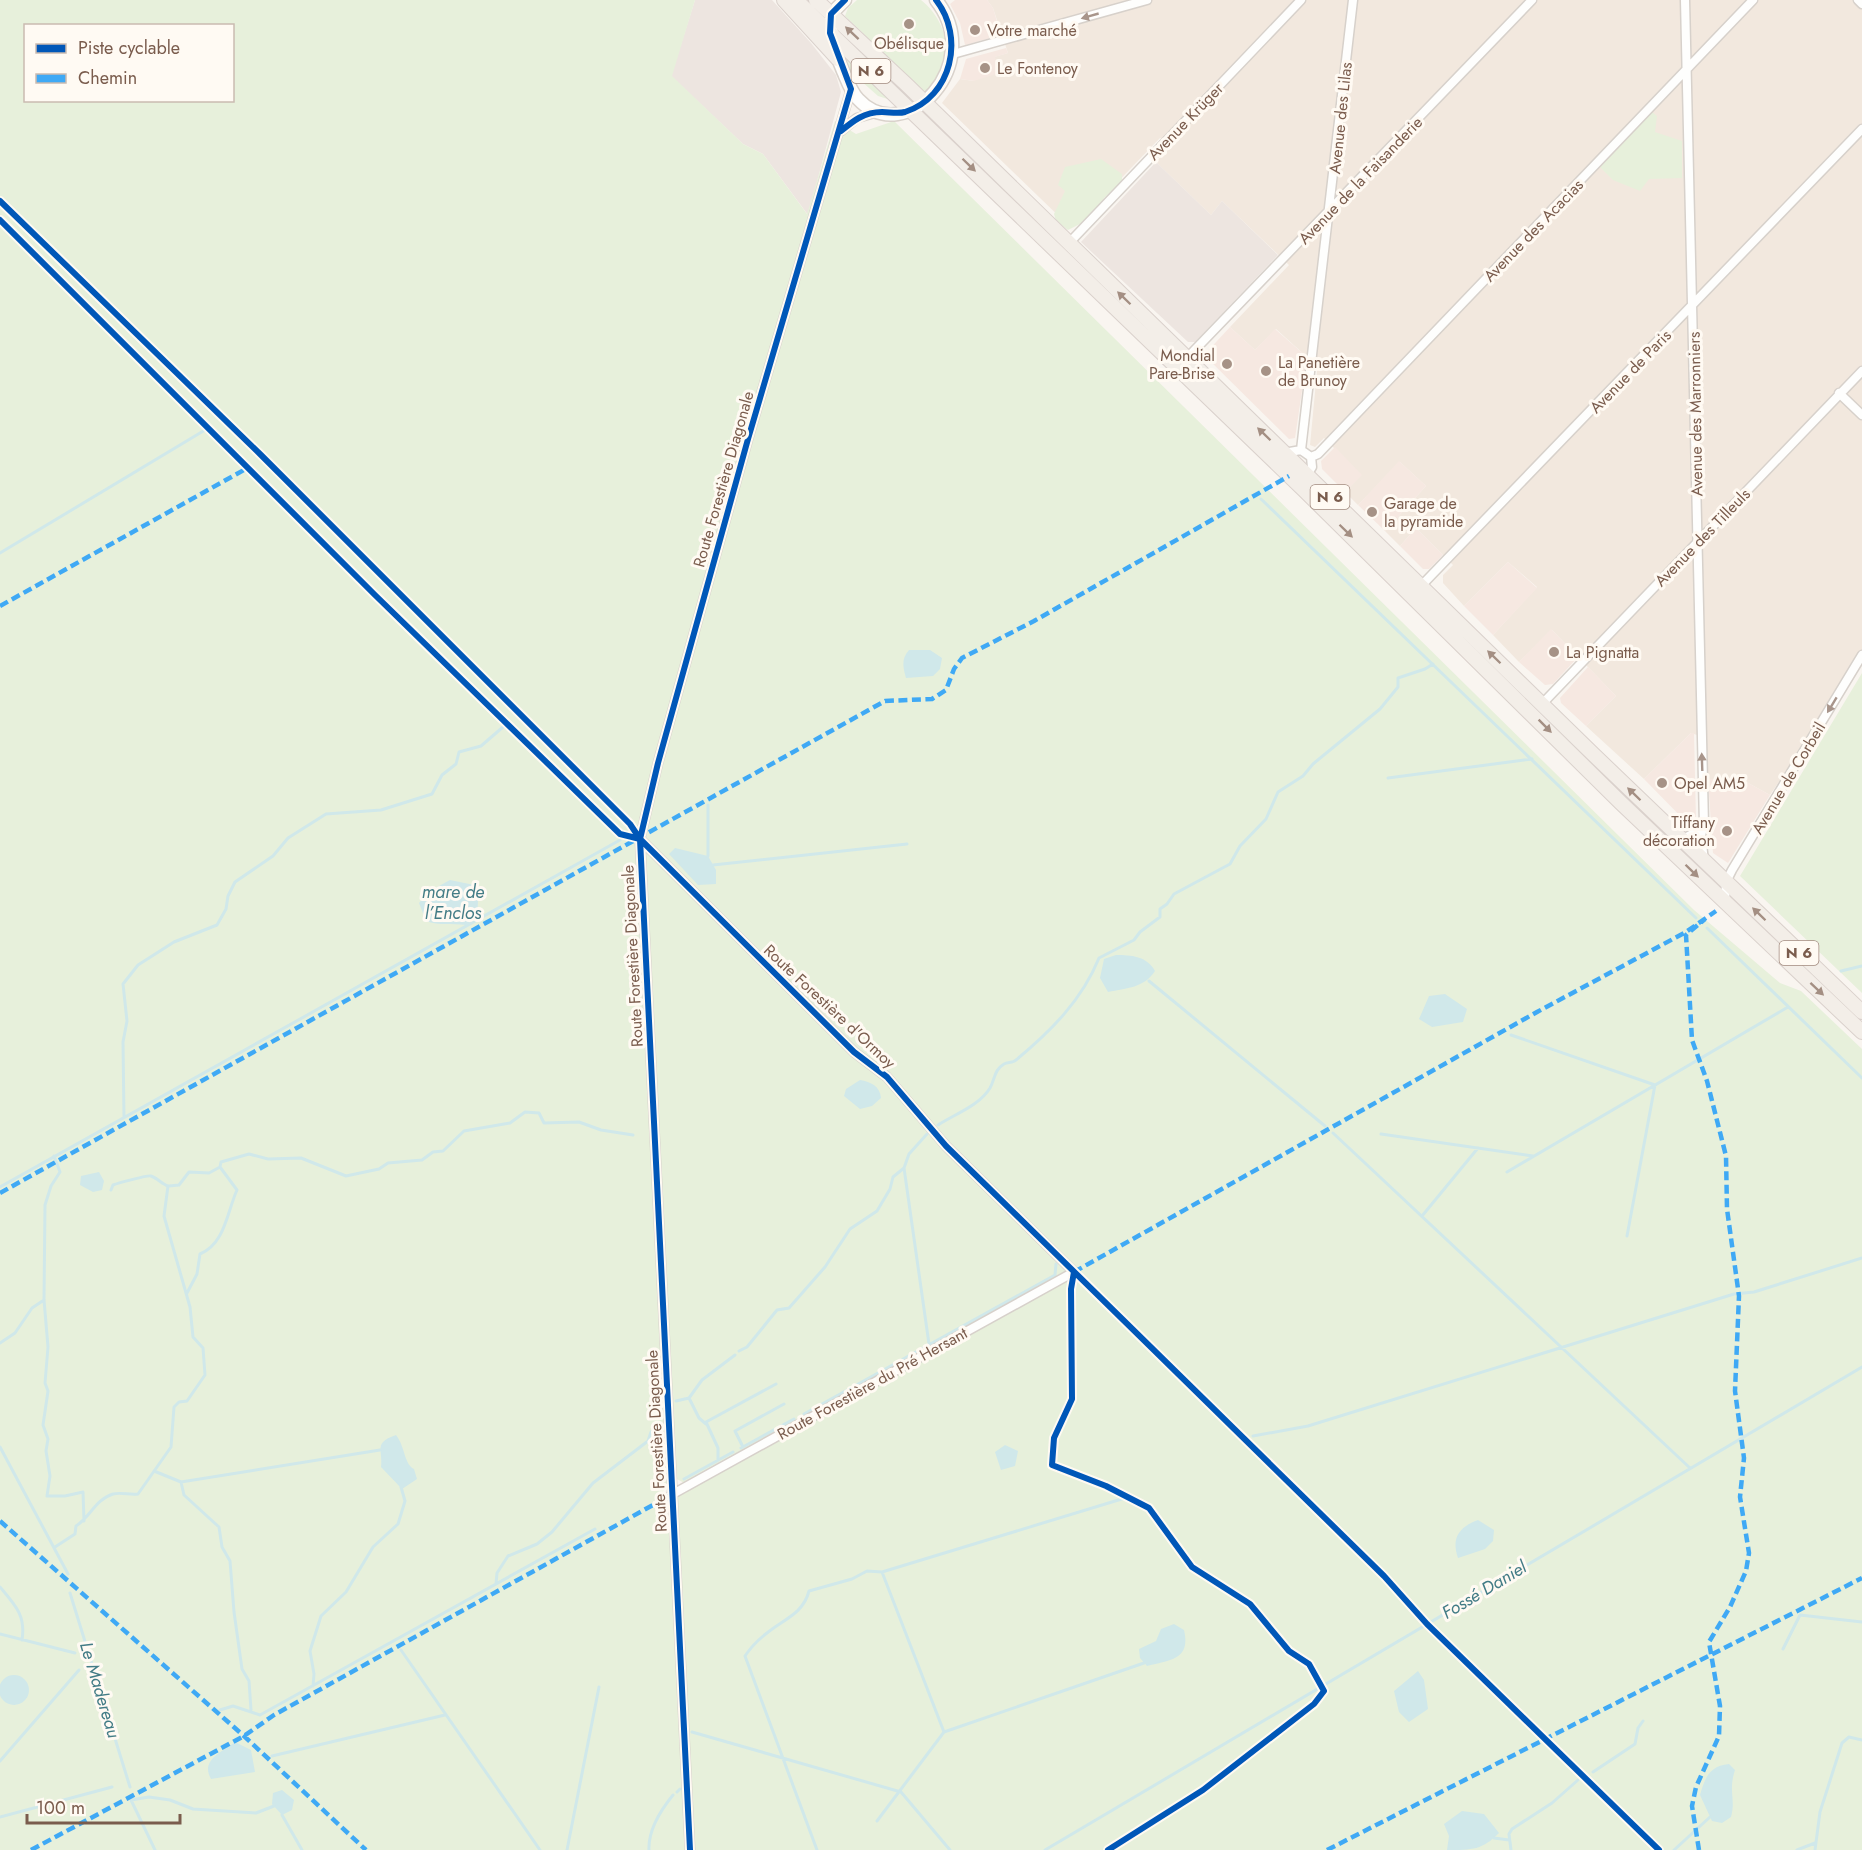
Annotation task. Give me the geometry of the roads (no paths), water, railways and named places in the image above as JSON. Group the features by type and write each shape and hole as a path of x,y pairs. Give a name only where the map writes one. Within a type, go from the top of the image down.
{"main road":[{"path":"784,0 838,58"},
{"name":"N 6","path":"796,0 830,33 918,106 1069,243 1542,704 1679,841 1862,1012"},
{"name":"N 6","path":"816,0 918,106 1659,839 1862,1032"},
{"path":"845,0 831,14 830,33 851,89 860,102 878,112 903,113 918,106 946,77 952,54 948,25 939,1"}],"street":[{"path":"952,54 1147,0"},
{"name":"Avenue Krüger","path":"1069,243 1301,0"},
{"name":"Avenue des Lilas","path":"1301,450 1353,0"},
{"name":"Avenue de la Faisanderie","path":"1186,359 1532,0"},
{"name":"Avenue des Marronniers","path":"1685,0 1703,828 1701,835 1704,862"},
{"name":"Avenue des Acacias","path":"1311,457 1318,454 1753,0"},
{"path":"1858,0 1862,4"},
{"name":"Route Forestière Diagonale","path":"690,1850 639,839 748,439 841,131 840,124 851,89"},
{"path":"841,131 857,118 878,112"},
{"name":"Avenue de Paris","path":"1421,586 1862,129"},
{"name":"Avenue des Tilleuls","path":"1542,704 1862,371"},
{"path":"1839,393 1862,415"},
{"path":"1284,453 1301,450 1311,457 1312,467 1307,475"},
{"name":"Avenue de Corbeil","path":"1725,882 1862,655"},
{"path":"1659,839 1679,841 1703,828"},
{"name":"Route Forestière d'Ormoy","path":"639,839 855,1052 887,1077 946,1146 1074,1272"},
{"path":"1725,882 1726,904"},
{"name":"Route Forestière du Pré Hersant","path":"671,1495 1074,1272"}],"water":[{"path":"909,650 930,650 942,658 940,669 933,676 906,678 903,663"},
{"path":"675,848 708,856 716,870 716,884 698,885 669,854"},
{"name":"mare de l’Enclos","path":"450,880 479,886 477,917 466,925 426,921 419,903 428,892"},
{"path":"1116,955 1143,959 1155,971 1151,977 1140,984 1108,992 1100,978 1104,959"},
{"path":"1445,994 1467,1009 1463,1022 1432,1027 1419,1019 1429,996"},
{"path":"860,1080 874,1085 879,1090 881,1098 872,1106 860,1109 844,1096 846,1089"},
{"path":"99,1172 104,1181 102,1190 93,1192 80,1185 81,1176"},
{"path":"396,1435 417,1479 402,1489 381,1467 382,1444"},
{"path":"1005,1445 1018,1451 1015,1466 1001,1470 995,1452"},
{"path":"1478,1520 1494,1530 1493,1541 1485,1549 1458,1558 1456,1539 1458,1534 1466,1526"},
{"path":"1174,1624 1184,1630 1185,1640 1181,1653 1171,1660 1147,1666 1140,1658 1139,1649 1156,1641 1161,1629"},
{"path":"1418,1671 1424,1680 1428,1709 1409,1722 1399,1712 1394,1691"},
{"path":"14,1675 25,1679 29,1690 25,1701 14,1705 3,1701 -1,1690 3,1679"},
{"path":"235,1742 251,1750 255,1772 211,1779 208,1772 210,1762"},
{"path":"1729,1764 1735,1770 1732,1784 1731,1817 1722,1823 1712,1821 1700,1795 1712,1770"},
{"path":"282,1790 294,1800 292,1810 282,1815 272,1804 273,1793"},
{"path":"1462,1811 1484,1814 1499,1833 1487,1843 1476,1848 1447,1850 1449,1836 1444,1824"}],"waterway":[{"path":"0,553 205,430"},
{"path":"1261,499 1696,918"},
{"path":"938,1125 980,1100 990,1088 1001,1066 1015,1061 1053,1026 1084,988 1099,958 1134,940 1140,932 1160,917 1160,909 1174,894 1230,864 1240,846 1266,819 1278,792 1303,776 1313,764 1380,709 1398,687 1398,678 1433,664"},
{"path":"124,1117 123,1042 127,1021 123,984 138,965 174,942 217,925 226,909 228,896 235,882 273,856 288,838 326,814 381,810 432,794 442,775 456,764 459,752 481,746 503,727"},
{"path":"1388,778 1532,759"},
{"path":"708,805 708,856"},
{"path":"0,1187 620,840"},
{"path":"713,865 907,844"},
{"path":"1707,928 1862,1078"},
{"path":"1841,971 1862,966"},
{"path":"1149,981 1325,1126"},
{"path":"1507,1172 1788,1007"},
{"path":"1511,1035 1655,1085 1627,1236"},
{"path":"169,1186 179,1185 189,1172 209,1173 220,1167 221,1162 249,1154 268,1159 301,1158 346,1176 379,1169 388,1163 422,1160 433,1152 443,1151 464,1131 510,1123 525,1112 539,1113 544,1123 579,1122 601,1130 633,1135"},
{"path":"1333,1133 1690,1468"},
{"path":"739,1351 747,1347 777,1310 789,1308 825,1267 850,1229 877,1211 890,1189 893,1177 904,1168 909,1154 927,1134"},
{"path":"1381,1134 1533,1156"},
{"path":"1422,1216 1478,1148"},
{"path":"54,1156 60,1172 51,1186 45,1205 44,1300 48,1347 45,1383 48,1391 43,1425 48,1439 46,1451 50,1476 47,1496 65,1496 83,1492 84,1521"},
{"path":"187,1293 197,1274 200,1254 215,1243 220,1235 237,1190 220,1167"},
{"path":"904,1168 929,1344"},
{"path":"55,1547 75,1534 76,1526 107,1496 116,1493 138,1494 171,1447 174,1407 179,1402 187,1401 205,1375 203,1348 193,1337 190,1307 164,1216 168,1186 149,1176 113,1185 111,1190"},
{"path":"1253,1436 1308,1426 1734,1294 1754,1292 1862,1258"},
{"path":"804,1414 1055,1275 1056,1264"},
{"path":"0,1343 15,1333 32,1308 44,1300"},
{"path":"676,1401 689,1398 702,1380 735,1355"},
{"name":"Fossé Daniel","path":"1045,1850 1862,1367"},
{"path":"718,1460 718,1448 706,1422 776,1384"},
{"path":"689,1398 699,1418 706,1424"},
{"path":"743,1447 735,1431 784,1404"},
{"path":"741,1448 794,1419"},
{"path":"496,1584 497,1573 508,1556 537,1544 552,1532 593,1483 648,1441 651,1432 660,1423"},
{"name":"Le Madereau","path":"0,1447 68,1574"},
{"path":"154,1471 181,1482 380,1450"},
{"path":"684,1479 733,1452"},
{"path":"181,1482 184,1495 219,1527 222,1547 230,1561 242,1669 249,1681 251,1710"},
{"path":"313,1686 314,1674 310,1651 321,1616 346,1592 373,1547 398,1524 405,1501 401,1487"},
{"path":"944,1732 882,1572 1125,1498"},
{"path":"220,1710 233,1706 260,1715 595,1529"},
{"path":"817,1850 745,1656 761,1638 798,1611 809,1591 852,1579 867,1571 882,1572"},
{"path":"0,1587 15,1605 21,1617 22,1640"},
{"name":"Le Madereau","path":"70,1593 130,1787"},
{"path":"1783,1649 1800,1615 1862,1622"},
{"path":"0,1634 75,1653"},
{"path":"401,1650 540,1850"},
{"path":"877,1821 944,1732 1144,1663"},
{"path":"0,1761 79,1670"},
{"path":"567,1850 599,1687"},
{"path":"272,1756 445,1715"},
{"path":"1593,1772 1635,1744 1638,1728 1643,1721"},
{"path":"692,1732 901,1792 950,1850"},
{"path":"1815,1850 1820,1812 1842,1743 1849,1737 1862,1740"},
{"path":"1511,1850 1509,1834 1512,1829 1552,1803 1578,1780"},
{"path":"0,1817 112,1787"},
{"path":"677,1792 680,1789"},
{"path":"649,1850 650,1835 656,1821 673,1795"},
{"path":"155,1850 131,1800 149,1797 170,1800 193,1809 256,1813 274,1806"},
{"path":"282,1815 302,1850"},
{"path":"1674,1850 1710,1817"},
{"path":"1494,1838 1509,1840"},
{"path":"1797,1850 1815,1843"}],"place":[{"name":"Obélisque","path":"909,24"},
{"name":"Votre marché","path":"975,30"},
{"name":"Le Fontenoy","path":"985,68"},
{"name":"Mondial Pare-Brise","path":"1227,364"},
{"name":"La Panetière de Brunoy","path":"1266,371"},
{"name":"Garage de la pyramide","path":"1372,512"},
{"name":"La Pignatta","path":"1554,652"},
{"name":"Opel AM5","path":"1662,783"},
{"name":"Tiffany décoration","path":"1727,831"}]}
